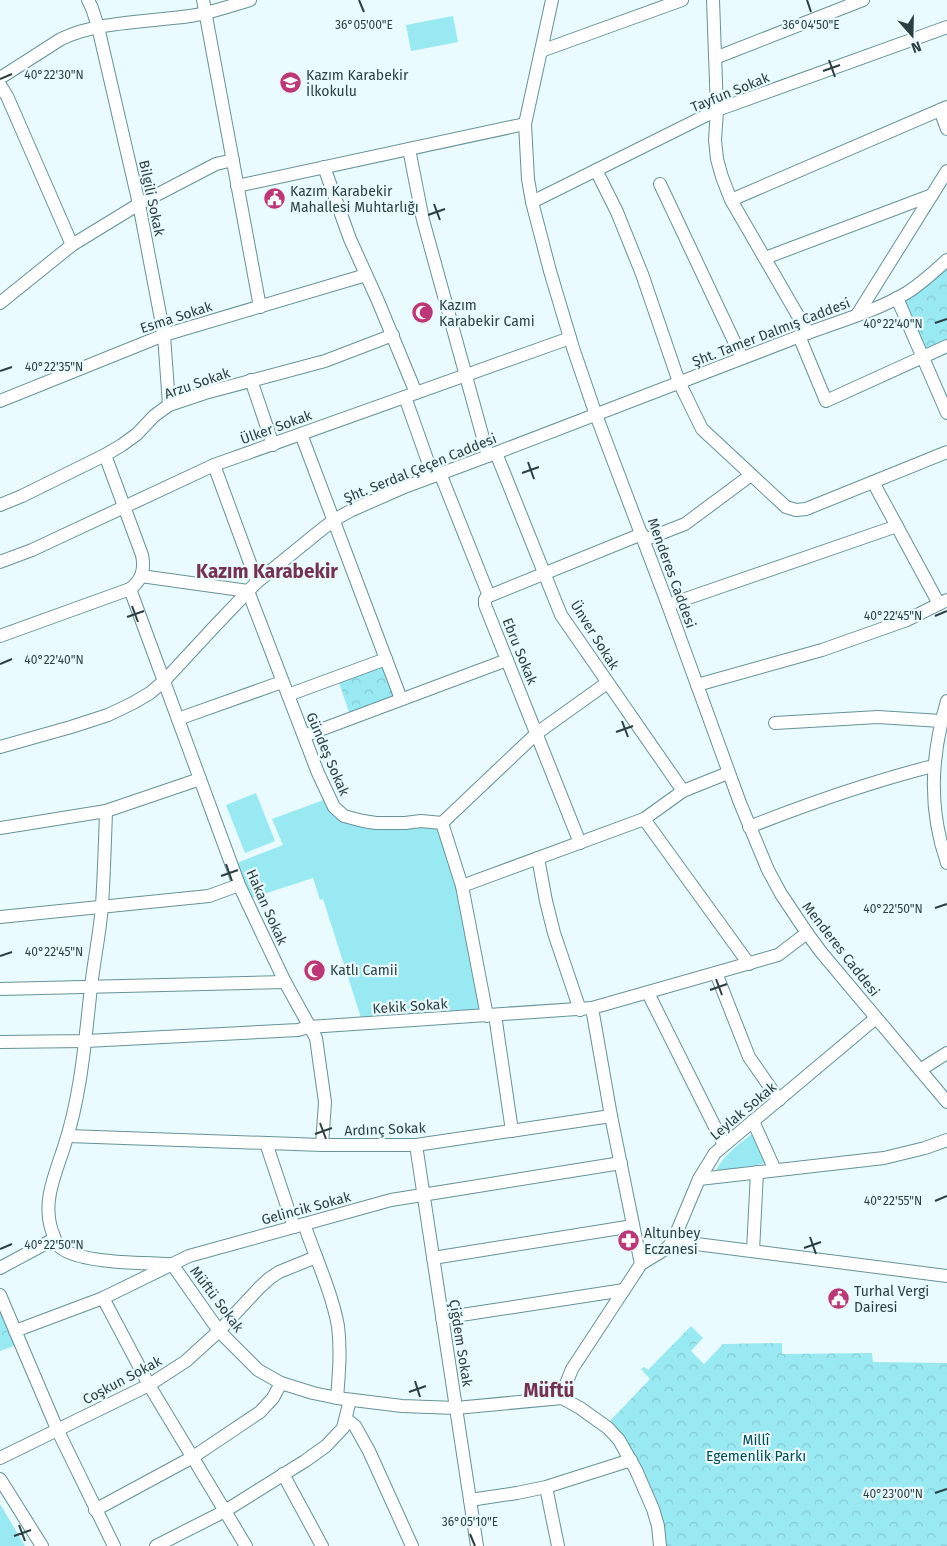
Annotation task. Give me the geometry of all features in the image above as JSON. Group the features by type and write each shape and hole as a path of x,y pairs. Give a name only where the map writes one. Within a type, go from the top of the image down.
{"street":[{"name":"Bilgili Sokak","path":"88,0 98,27 139,204 164,335 170,406"},
{"path":"203,0 260,307"},
{"path":"0,78 71,34 98,27 206,13 250,0"},
{"name":"Menderes Caddesi","path":"552,0 525,124 528,179 550,271 596,414 643,537 728,773 768,870 806,934 946,1101"},
{"path":"541,51 682,0"},
{"path":"713,0 715,140 717,159 722,177 731,200 765,258 804,335 826,401 947,346"},
{"path":"715,58 863,0"},
{"name":"Tayfun Sokak","path":"532,202 716,110 947,27"},
{"path":"0,85 8,96 72,245"},
{"path":"731,200 943,109 947,128"},
{"path":"237,186 525,124"},
{"name":"Ünver Sokak","path":"409,149 423,220 446,306 465,376 492,455 562,615 682,790"},
{"path":"0,303 72,245 139,204 216,164 232,160"},
{"name":"Ebru Sokak","path":"324,168 350,239 392,335 437,475 489,596 485,599 485,605 580,843"},
{"path":"596,170 617,212 642,274 679,382 702,429 786,507 796,510 806,509 947,452"},
{"path":"857,316 947,171"},
{"path":"660,184 742,358"},
{"path":"765,258 932,195"},
{"name":"Şht. Tamer Dalmış Caddesi","path":"596,414 857,316 897,298 922,283 947,260"},
{"name":"Esma Sokak","path":"0,401 164,335 366,275"},
{"path":"897,298 947,413"},
{"name":"Arzu Sokak","path":"0,504 22,496 105,455 130,440 154,416 170,406 205,393 325,361 392,335"},
{"name":"Ülker Sokak","path":"0,562 32,550 214,465 570,338"},
{"path":"251,380 273,444"},
{"name":"Şht. Serdal Çeçen Caddesi","path":"0,747 71,728 108,715 142,698 164,682 253,587 296,549 334,520 374,499 596,414"},
{"path":"301,434 401,699"},
{"path":"0,636 130,588 141,576 144,563 142,555 105,455"},
{"name":"Gündeş Sokak","path":"214,465 282,682 330,800 344,816 363,822 405,823 421,821 442,823"},
{"path":"489,596 643,537 685,524 751,475"},
{"path":"697,685 822,650 907,620 943,602 873,482"},
{"path":"668,605 897,526"},
{"path":"141,576 253,587"},
{"name":"Hakan Sokak","path":"130,588 239,884 285,982 316,1038 325,1102 322,1145"},
{"path":"288,695 386,659"},
{"path":"304,736 507,660"},
{"path":"178,719 282,682"},
{"path":"512,1131 491,1016 462,886 442,823 537,734 607,682"},
{"path":"947,701 941,721 933,766 939,834 947,863"},
{"path":"775,724 878,717 941,721"},
{"path":"750,827 846,790 933,766"},
{"path":"462,886 644,820 682,790 728,773"},
{"path":"0,828 106,811 200,779"},
{"path":"934,793 947,788"},
{"path":"0,1268 54,1239 48,1216 49,1195 68,1136 86,1041 102,907 106,811"},
{"path":"644,820 749,964"},
{"path":"538,858 554,933 586,1009 612,1116 641,1264"},
{"path":"0,917 209,896 239,884"},
{"name":"Kekik Sokak","path":"0,1042 86,1041 298,1030 309,1027 586,1009 778,955 806,934"},
{"path":"716,973 748,1057 779,1100"},
{"path":"0,989 285,982"},
{"path":"648,992 724,1145"},
{"name":"Leylak Sokak","path":"674,1241 699,1179 710,1160 752,1121 876,1018"},
{"path":"920,1070 947,1053"},
{"name":"Ardınç Sokak","path":"68,1136 322,1145 416,1145 612,1116"},
{"path":"752,1121 775,1170"},
{"path":"699,1179 884,1158 947,1140"},
{"path":"156,1546 225,1511 326,1446 343,1428 346,1419 340,1370 339,1339 331,1300 316,1257 299,1225 266,1143"},
{"name":"Çiğdem Sokak","path":"416,1145 478,1546"},
{"name":"Gelincik Sokak","path":"15,1331 103,1298 188,1256 299,1225 391,1200 621,1162"},
{"path":"753,1251 757,1172"},
{"path":"433,1258 633,1226"},
{"name":"Müftü Sokak","path":"54,1239 63,1250 76,1256 115,1261 172,1264 219,1331 258,1370 281,1383 313,1393 344,1399 402,1406 456,1408 562,1398"},
{"path":"660,1546 658,1526 646,1490 631,1460 618,1440 595,1417 562,1398 572,1370 641,1264 667,1248 674,1241 947,1276"},
{"name":"Coşkun Sokak","path":"0,1458 149,1385 186,1361 219,1331 270,1278 279,1272 316,1257"},
{"path":"442,1318 624,1290"},
{"path":"0,1294 57,1429 114,1546"},
{"path":"103,1298 149,1385 246,1546"},
{"path":"95,1510 193,1457 260,1412 273,1398 281,1383"},
{"path":"346,1419 354,1426 369,1451 412,1546"},
{"path":"470,1500 546,1487 573,1480 631,1460"},
{"path":"283,1474 322,1546"},
{"path":"0,1479 42,1546"},
{"path":"546,1487 558,1546"}],"green space":[{"path":"453,16 458,42 411,51 406,25"},
{"path":"947,261 947,346 923,359 897,298"},
{"path":"386,659 401,699 351,718 337,677"},
{"path":"256,793 275,841 245,853 226,805"},
{"path":"329,798 344,816 442,823 487,1016 363,1024 323,899 320,900 313,878 246,900 232,865 283,845 272,819"},
{"path":"753,1133 766,1163 718,1172 717,1169 724,1158"},
{"path":"0,1295 20,1344 0,1351"},
{"name":"Millî Egemenlik Parkı","path":"691,1326 703,1338 691,1351 704,1364 723,1344 782,1343 782,1354 872,1353 873,1362 947,1363 947,1546 660,1546 653,1509 605,1426 650,1379 641,1369 644,1367 648,1370"},
{"path":"0,1504 25,1546 0,1546"}],"place":[{"name":"Kazım Karabekir İlkokulu","path":"290,83"},
{"name":"Kazım Karabekir Mahallesi Muhtarlığı","path":"274,199"},
{"name":"Kazım Karabekir Cami","path":"423,313"},
{"name":"Katlı Camii","path":"314,970"},
{"name":"Altunbey Eczanesi","path":"628,1241"},
{"name":"Turhal Vergi Dairesi","path":"838,1299"}],"district":[{"name":"Kazım Karabekir","path":"267,571"},
{"name":"Müftü","path":"549,1390"}]}
